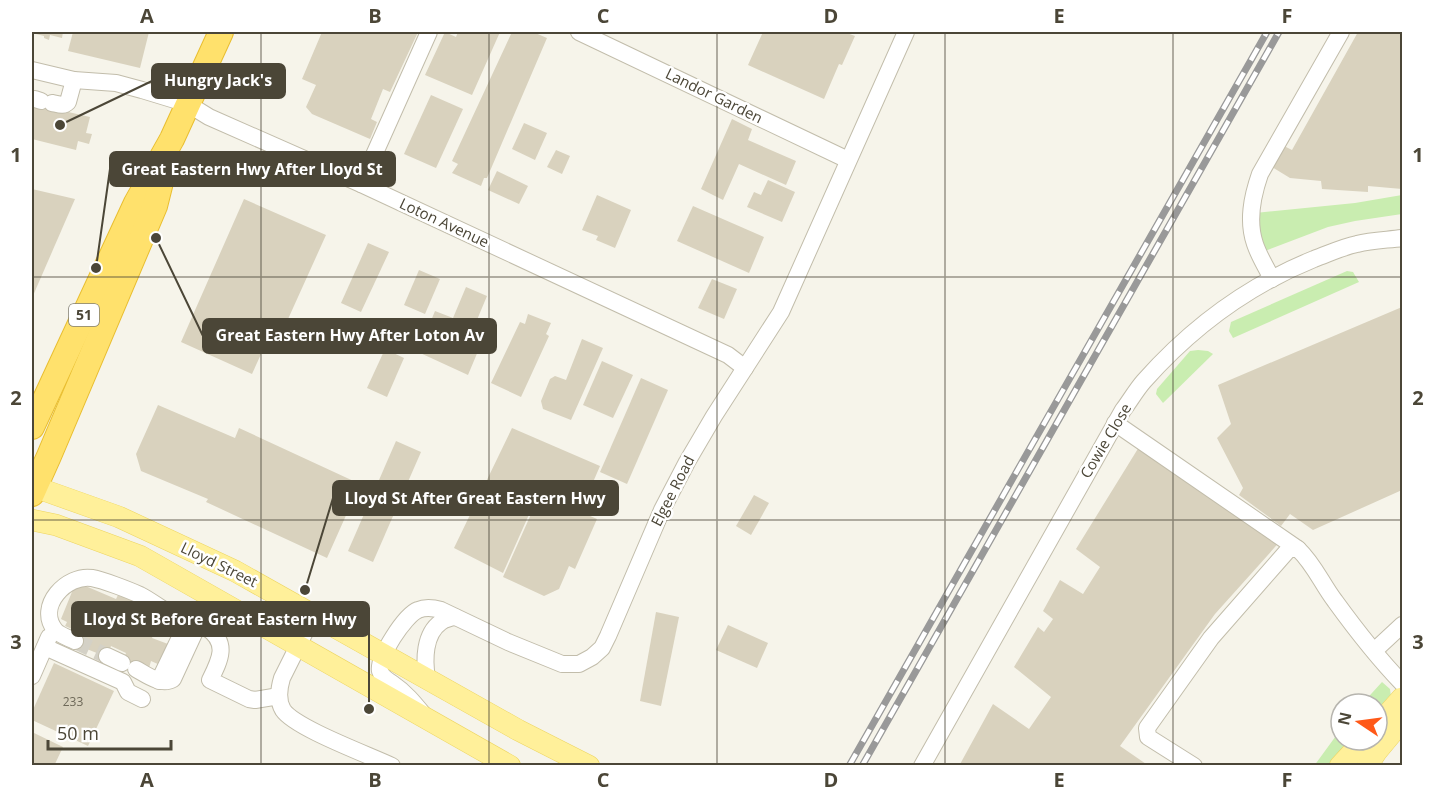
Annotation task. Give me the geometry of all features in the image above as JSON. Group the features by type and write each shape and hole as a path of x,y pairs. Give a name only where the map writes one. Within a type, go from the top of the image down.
{"highway":[{"name":"51","path":"32,428 136,203 172,139 221,32"},
{"name":"51","path":"33,489 51,452 155,206 172,139"}],"main road":[{"name":"Lloyd Street","path":"33,489 119,516 235,571 518,730 588,765"},
{"name":"Lloyd Street","path":"32,520 56,525 140,556 510,765"},
{"path":"1389,713 1402,698"},
{"path":"1367,765 1402,721"},
{"path":"1340,765 1352,752"}],"street":[{"path":"361,184 429,32"},
{"name":"Landor Garden","path":"579,32 848,160"},
{"name":"Elgee Road","path":"385,654 398,629 407,618 419,609 432,608 562,664 579,663 592,657 602,648 662,510 687,462 781,312 906,32"},
{"path":"1272,279 1255,245 1251,230 1255,186 1341,32"},
{"name":"Loton Avenue","path":"32,70 74,80 116,83 188,104 209,117 361,184 728,356 745,368"},
{"path":"43,101 65,105 68,102 74,80"},
{"name":"Cowie Close","path":"922,765 1115,423 1143,382 1176,348 1224,307 1272,279 1307,262 1357,244 1402,238"},
{"path":"1115,423 1298,549 1308,559 1334,600 1384,664 1402,683"},
{"path":"1194,765 1148,737 1147,728 1212,638 1289,549 1298,549"},
{"path":"75,640 57,632 54,628 50,618 51,604 65,584 71,580 94,578 140,595 166,611 212,632 219,641 220,659 210,680 249,699 279,696"},
{"path":"314,614 282,678 280,704 291,719 392,765"},
{"path":"427,678 426,650 434,628 442,621 455,616"},
{"path":"122,663 159,681 193,622"},
{"path":"1374,651 1402,625"},
{"path":"32,676 54,628"},
{"path":"45,647 123,682 128,692 142,699"},
{"path":"385,654 380,664 380,673 407,695 428,719"}],"green space":[{"path":"1402,195 1402,214 1328,227 1265,251 1255,213 1355,203"},
{"path":"1347,271 1353,272 1359,282 1233,338 1229,331 1231,322"},
{"path":"1198,350 1213,354 1163,403 1156,394 1157,389 1190,351"},
{"path":"1382,682 1390,689 1391,697 1389,700 1389,692 1373,692"},
{"path":"1329,745 1329,752 1342,752 1329,765 1314,766"}],"building":[{"path":"32,32 63,32 62,38 50,35 49,40"},
{"path":"73,32 149,32 140,68 68,51"},
{"path":"322,32 418,32 390,92 383,89 371,119 377,122 370,139 312,114 306,107 316,85 302,79"},
{"path":"445,32 456,37 458,32 500,32 472,95 425,75"},
{"path":"512,32 533,32 547,38 487,178 484,178 481,186 452,173 458,164 452,161"},
{"path":"763,32 844,32 855,36 842,65 839,64 824,99 748,65"},
{"path":"1358,32 1402,32 1402,189 1368,186 1368,192 1322,189 1321,181 1290,178 1272,167 1284,146 1292,150"},
{"path":"32,95 51,108 90,117 86,133 92,134 89,144 78,141 76,150 32,139"},
{"path":"431,95 463,109 436,168 404,154"},
{"path":"732,119 752,129 748,140 796,161 786,185 739,164 723,200 701,189"},
{"path":"524,123 547,133 535,160 512,149"},
{"path":"556,150 570,156 562,174 547,167"},
{"path":"497,171 528,186 519,204 488,190"},
{"path":"768,180 795,192 782,222 747,207 754,192 761,195"},
{"path":"32,189 75,199 32,298"},
{"path":"597,195 631,210 615,248 596,240 598,236 582,230"},
{"path":"244,199 326,235 284,328 262,319 259,327 264,329 261,338 267,341 252,374 181,342"},
{"path":"693,206 764,237 749,273 677,241"},
{"path":"368,243 389,252 361,312 341,303"},
{"path":"419,270 440,279 425,314 404,305"},
{"path":"712,279 737,289 724,319 698,308"},
{"path":"466,287 487,296 474,327 486,332 468,375 418,352 435,311 453,318"},
{"path":"1402,307 1402,490 1313,530 1290,514 1281,526 1239,495 1243,488 1217,438 1231,424 1218,385"},
{"path":"528,314 551,323 546,334 549,336 521,397 491,383 520,322 525,324"},
{"path":"582,339 603,348 571,420 543,409 541,401 550,379 555,376 566,380"},
{"path":"385,349 404,358 387,397 367,388"},
{"path":"602,361 633,375 613,418 583,405"},
{"path":"641,378 668,390 627,484 600,472"},
{"path":"158,405 235,438 239,428 360,484 327,558 206,502 208,499 141,471 136,454"},
{"path":"512,428 600,466 581,510 539,492 503,573 454,548"},
{"path":"396,441 421,452 373,562 348,551"},
{"path":"1139,447 1284,537 1215,614 1120,746 1149,766 959,766 993,704 1029,729 1051,697 1014,667 1038,627 1044,632 1053,619 1043,611 1060,580 1083,594 1100,567 1076,549"},
{"path":"540,494 597,519 575,569 569,566 559,589 544,596 503,577"},
{"path":"754,495 769,503 751,535 736,526"},
{"path":"76,582 116,599 118,595 122,597 124,592 138,598 132,614 148,621 147,625 156,629 152,638 168,644 160,665 151,661 149,668 135,671 121,666 126,653 111,646 107,657 74,644 79,632 65,626 67,622 61,619"},
{"path":"656,612 679,617 661,706 640,701"},
{"path":"728,625 768,643 757,668 716,650"},
{"path":"54,663 114,691 88,746 32,720 32,712"},
{"path":"32,732 63,747 54,766 32,766"}],"tunnel":[{"path":"75,641 107,656"}],"railway":[{"path":"849,766 1267,32"},
{"path":"862,766 1279,32"}],"place":[{"name":"Hungry Jack's","path":"60,125"},
{"name":"Great Eastern Hwy After Loton Av","path":"156,238"},
{"name":"Great Eastern Hwy After Lloyd St","path":"96,268"},
{"name":"Lloyd St After Great Eastern Hwy","path":"305,590"},
{"name":"Lloyd St Before Great Eastern Hwy","path":"369,709"}]}
